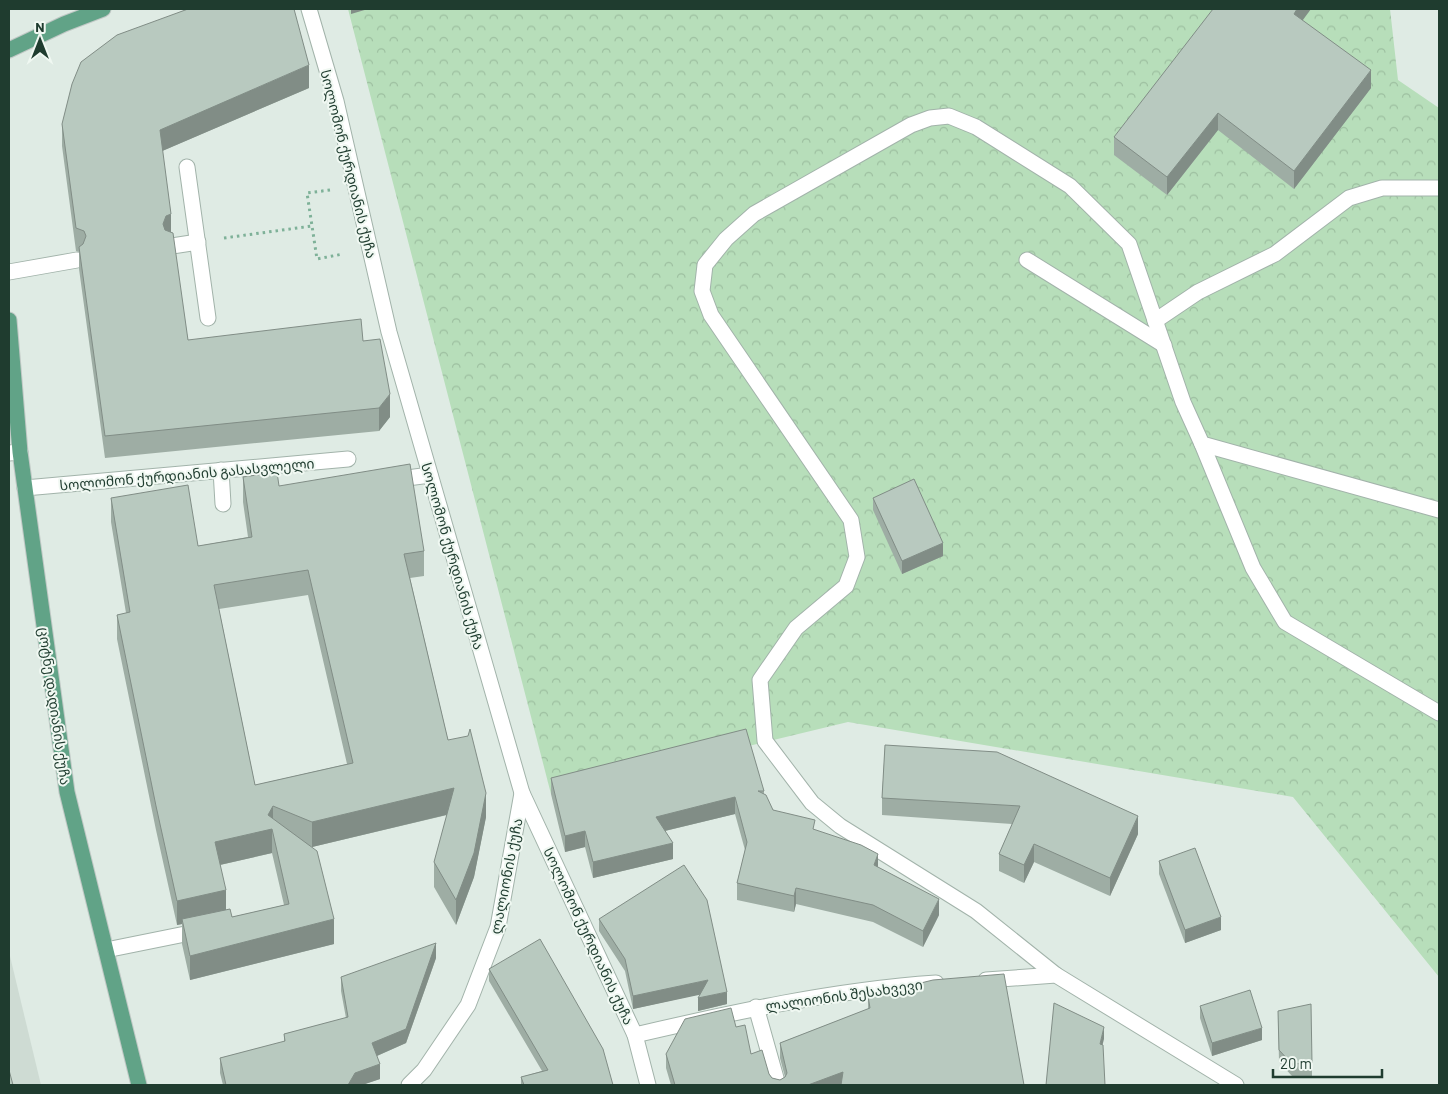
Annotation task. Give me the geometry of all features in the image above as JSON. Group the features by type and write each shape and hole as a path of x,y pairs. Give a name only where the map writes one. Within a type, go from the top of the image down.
{"main road":[{"path":"9,50 64,24 103,9"},
{"name":"ცოტნე დადიანის ქუჩა","path":"9,320 14,453 25,488 67,792 139,1085"}],"street":[{"name":"სოლომონ ქურდიანის ქუჩა","path":"309,9 336,101 389,332 522,793 635,1035 648,1085"},
{"path":"1236,1085 1056,975 976,911 840,826 812,803 765,742 760,680 796,628 846,586 857,557 851,520 711,315 702,291 705,265 726,239 754,214 911,125 930,118 949,116 976,127 1070,186 1129,244 1183,402 1253,568 1284,622 1439,713"},
{"path":"187,168 208,318"},
{"path":"1155,321 1198,292 1275,254 1349,198 1382,188 1439,188"},
{"path":"172,246 198,242"},
{"path":"9,272 77,260"},
{"path":"1027,260 1164,345"},
{"path":"1202,444 1439,510"},
{"name":"სოლომონ ქურდიანის გასასვლელი","path":"25,488 348,459"},
{"path":"221,470 223,504"},
{"path":"381,482 430,475"},
{"name":"ლალიონის ქუჩა","path":"409,1085 424,1070 472,997 498,927 522,793"},
{"path":"106,950 218,927"},
{"path":"967,981 1056,975"},
{"name":"ლალიონის შესახვევი","path":"635,1035 756,1007 908,985 947,982"},
{"path":"756,1007 778,1085"}],"path":[{"path":"322,191 306,193 317,259 330,256"},
{"path":"198,242 312,226"}],"shaded area":[{"path":"9,952 41,1085 9,1085"}],"green space":[{"path":"348,9 1390,9 1398,80 1439,108 1439,977 1293,797 848,722 551,794"}],"building":[{"path":"188,9 294,9 309,65 160,130 171,214 166,216 163,224 165,230 173,233 188,340 361,319 363,341 380,339 390,394 379,408 105,436 79,247 83,244 86,236 84,231 76,228 62,124 72,84 81,62 117,35"},
{"path":"1213,9 1297,9 1294,14 1371,70 1294,171 1218,113 1167,177 1114,137"},
{"path":"410,464 424,551 404,554 448,740 468,736 470,729 486,793 474,853 456,900 434,862 454,788 312,822 273,806 268,815 317,851 334,919 190,956 182,919 230,909 232,917 289,904 272,829 215,842 226,890 177,901 117,615 130,612 111,498 188,485 198,546 252,537 243,477 277,472 279,486","holes":["308,570 353,763 255,785 214,585"]},
{"path":"914,479 943,543 902,561 873,498"},
{"path":"746,729 764,791 758,791 766,795 773,810 815,820 813,829 861,845 878,854 874,865 939,899 923,931 873,905 796,888 794,896 737,883 747,842 735,797 656,817 673,843 593,862 585,831 565,836 551,778"},
{"path":"885,745 997,752 1138,816 1110,878 1034,844 1024,865 999,854 1020,806 882,798"},
{"path":"1195,848 1221,917 1185,930 1159,861"},
{"path":"684,865 707,900 727,992 698,998 708,980 633,996 625,959 599,919"},
{"path":"540,939 603,1049 613,1085 524,1085 521,1077 548,1070 489,969"},
{"path":"436,943 406,1029 372,1043 380,1064 355,1073 348,1085 226,1085 220,1058 285,1041 284,1034 348,1017 341,977"},
{"path":"1004,974 1024,1085 841,1085 843,1072 808,1085 675,1085 666,1054 685,1019 731,1008 736,1027 745,1025 751,1054 762,1050 769,1074 772,1078 780,1080 787,1073 780,1043 870,1008 868,996 933,980"},
{"path":"1250,990 1262,1028 1212,1043 1200,1006"},
{"path":"1054,1003 1104,1027 1100,1044 1103,1045 1105,1085 1046,1085"},
{"path":"1311,1004 1312,1063 1292,1064 1279,1050 1278,1011"},
{"path":"9,1070 13,1085 9,1085"}]}
